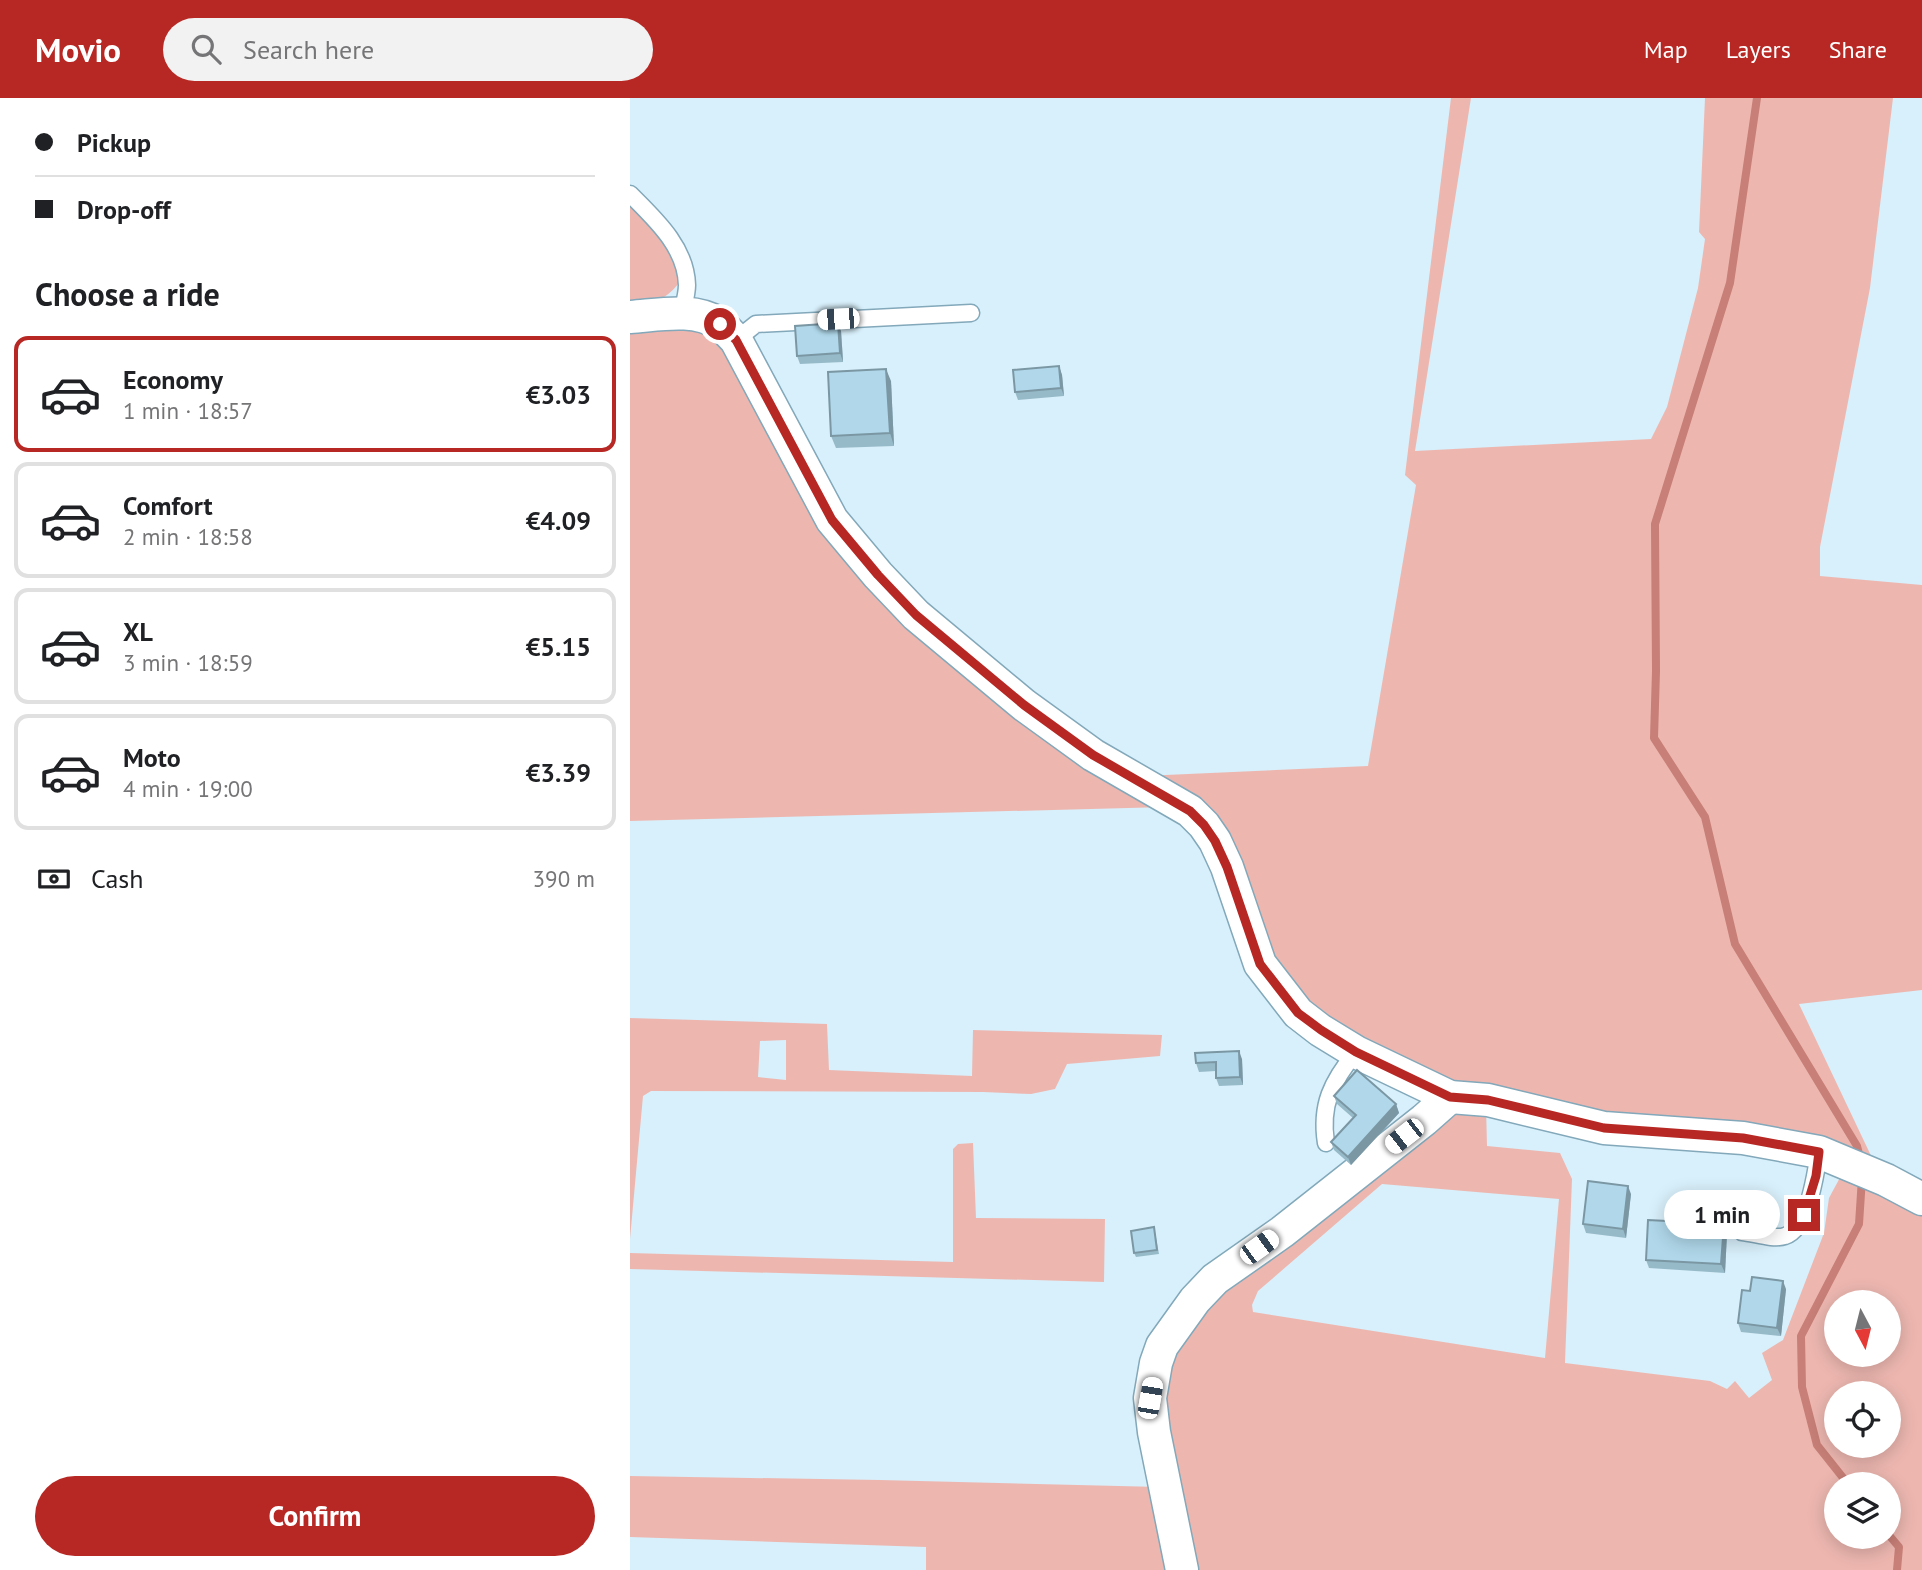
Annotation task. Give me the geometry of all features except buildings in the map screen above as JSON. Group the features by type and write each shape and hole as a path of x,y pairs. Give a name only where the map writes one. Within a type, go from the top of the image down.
{"street":[{"path":"630,317 682,313 698,316 720,324 736,340 832,520 878,575 916,615 1024,705 1093,755 1190,811 1204,825 1227,867 1260,964 1298,1013 1321,1030 1356,1052 1450,1097 1488,1100 1604,1128 1743,1138 1819,1152 1922,1199"},
{"path":"1182,1570 1154,1432 1150,1398 1162,1346 1195,1300 1215,1279 1282,1232 1450,1097"}],"lane":[{"path":"630,194 657,221 679,251 687,286 682,313"},
{"path":"736,340 756,324 971,313"},
{"path":"1326,1143 1323,1123 1329,1092 1339,1073 1356,1052"},
{"path":"1742,1232 1785,1236 1797,1228 1804,1215 1816,1176 1819,1152"}],"shaded area":[{"path":"1451,98 1471,98 1415,451 1651,439 1667,407 1698,288 1705,239 1699,232 1705,98 1893,98 1870,288 1820,547 1820,576 1922,585 1922,990 1799,1004 1874,1162 1442,1087 1286,993 1235,863 1143,776 1368,766 1416,485 1405,475"},
{"path":"630,204 649,221 677,260 679,283 658,300 630,305"},
{"path":"630,324 691,328 716,340 732,358 822,520 1166,807 630,821"},
{"path":"630,1018 827,1024 829,1070 972,1076 973,1030 1162,1035 1160,1056 1067,1064 1055,1089 1031,1094 651,1091 643,1096 630,1239","holes":["786,1040 786,1080 758,1077 760,1041"]},
{"path":"1486,1106 1487,1146 1560,1153 1572,1179 1565,1363 1710,1381 1727,1389 1735,1381 1749,1398 1772,1380 1762,1353 1783,1340 1824,1233 1829,1198 1843,1172 1922,1213 1922,1570 1189,1570 1158,1392 1187,1321 1441,1116","holes":["1382,1184 1559,1199 1545,1358 1253,1312 1252,1305 1258,1291"]},
{"path":"973,1143 976,1218 1105,1219 1104,1282 630,1269 630,1253 953,1262 953,1149 958,1144"},
{"path":"630,1476 1160,1487 1176,1570 926,1570 926,1547 630,1537"}],"waterway":[{"path":"1757,98 1730,283 1655,524 1654,738 1705,817 1735,944 1857,1146 1860,1158"},
{"path":"1838,1472 1817,1445 1802,1387 1801,1336 1859,1224 1862,1178"},
{"path":"1897,1570 1899,1549"}],"route":[{"path":"720,324 736,340 832,520 916,615 1024,705 1093,755 1190,811 1204,825 1227,867 1260,964 1298,1013 1356,1052 1450,1097 1488,1100 1604,1128 1743,1138 1819,1152 1816,1176 1804,1215"}]}
